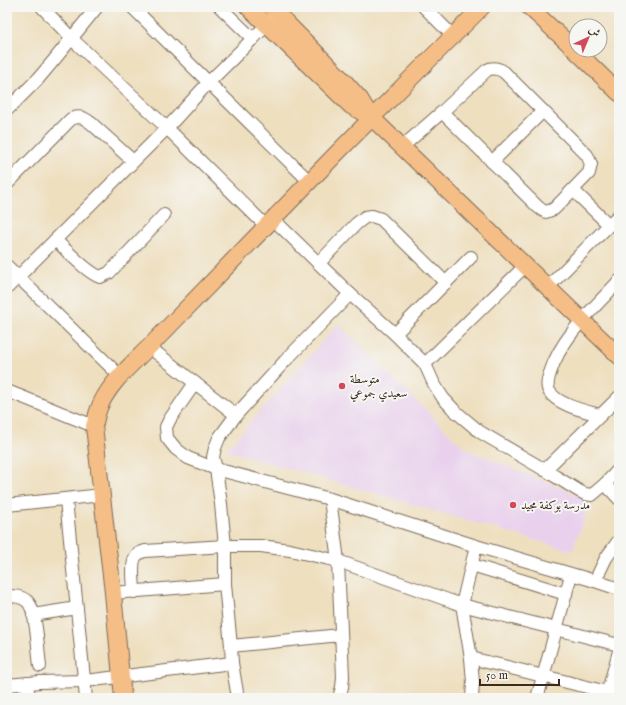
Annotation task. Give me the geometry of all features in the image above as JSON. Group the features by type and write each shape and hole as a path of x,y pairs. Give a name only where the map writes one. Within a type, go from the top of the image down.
{"main road":[{"path":"248,7 351,106 372,118"},
{"path":"123,698 94,426 98,410 106,394 120,376 482,7"},
{"path":"529,7 619,93"},
{"path":"278,9 360,99 372,118 619,356"}],"street":[{"path":"42,7 72,39 167,128 270,223 319,263 350,294 395,334 425,364 434,384 443,398 455,411 480,432 585,494 592,495 619,469"},
{"path":"7,110 38,79 97,7"},
{"path":"132,7 310,182"},
{"path":"220,7 253,39"},
{"path":"424,7 453,36"},
{"path":"7,288 167,128 209,82 267,26 278,9"},
{"path":"402,147 487,70 490,68 495,68 504,72 587,155 590,160 591,168 589,173 554,209 546,212 538,207 442,112"},
{"path":"492,162 543,111"},
{"path":"7,184 71,119 77,116 84,118 91,123 133,161"},
{"path":"573,190 609,225"},
{"path":"56,240 94,275 100,277 109,273 164,215"},
{"path":"548,287 619,215"},
{"path":"319,263 356,224 365,217 372,216 381,219 446,282"},
{"path":"395,334 470,257"},
{"path":"7,266 120,376"},
{"path":"425,364 525,266"},
{"path":"600,415 561,402 549,392 547,387 552,367 568,338 619,281"},
{"path":"238,698 232,662 225,584 225,546 221,504 216,468 213,458 215,448 219,438 236,415 285,361 350,294"},
{"path":"149,348 236,415"},
{"path":"195,383 166,427 167,438 176,449 188,458 216,468 330,499 476,546 619,589"},
{"path":"8,393 42,404 94,426"},
{"path":"545,470 619,397"},
{"path":"605,484 619,499"},
{"path":"7,505 66,500 102,495"},
{"path":"330,499 338,561 343,677 342,688 335,698"},
{"path":"66,500 86,698"},
{"path":"595,581 600,568 619,540"},
{"path":"134,592 134,558 140,552 145,550 225,546 261,546 290,550 338,561 462,605 619,646"},
{"path":"472,698 473,682 471,658 462,605 476,546"},
{"path":"472,565 566,594"},
{"path":"537,698 571,575"},
{"path":"113,593 225,584"},
{"path":"7,596 18,596 27,601 32,608 40,666"},
{"path":"33,616 77,608"},
{"path":"231,646 340,635"},
{"path":"471,658 611,695 619,651"},
{"path":"7,685 40,682 85,681 232,662"},
{"path":"27,683 29,698"}],"shaded area":[{"name":"متوسطة سعيدي جموعي","path":"338,324 465,449 591,500 572,551 226,450"}],"place":[{"name":"متوسطة سعيدي جموعي","path":"342,386"},
{"name":"مدرسة بوكفة مجيد","path":"513,505"}]}
